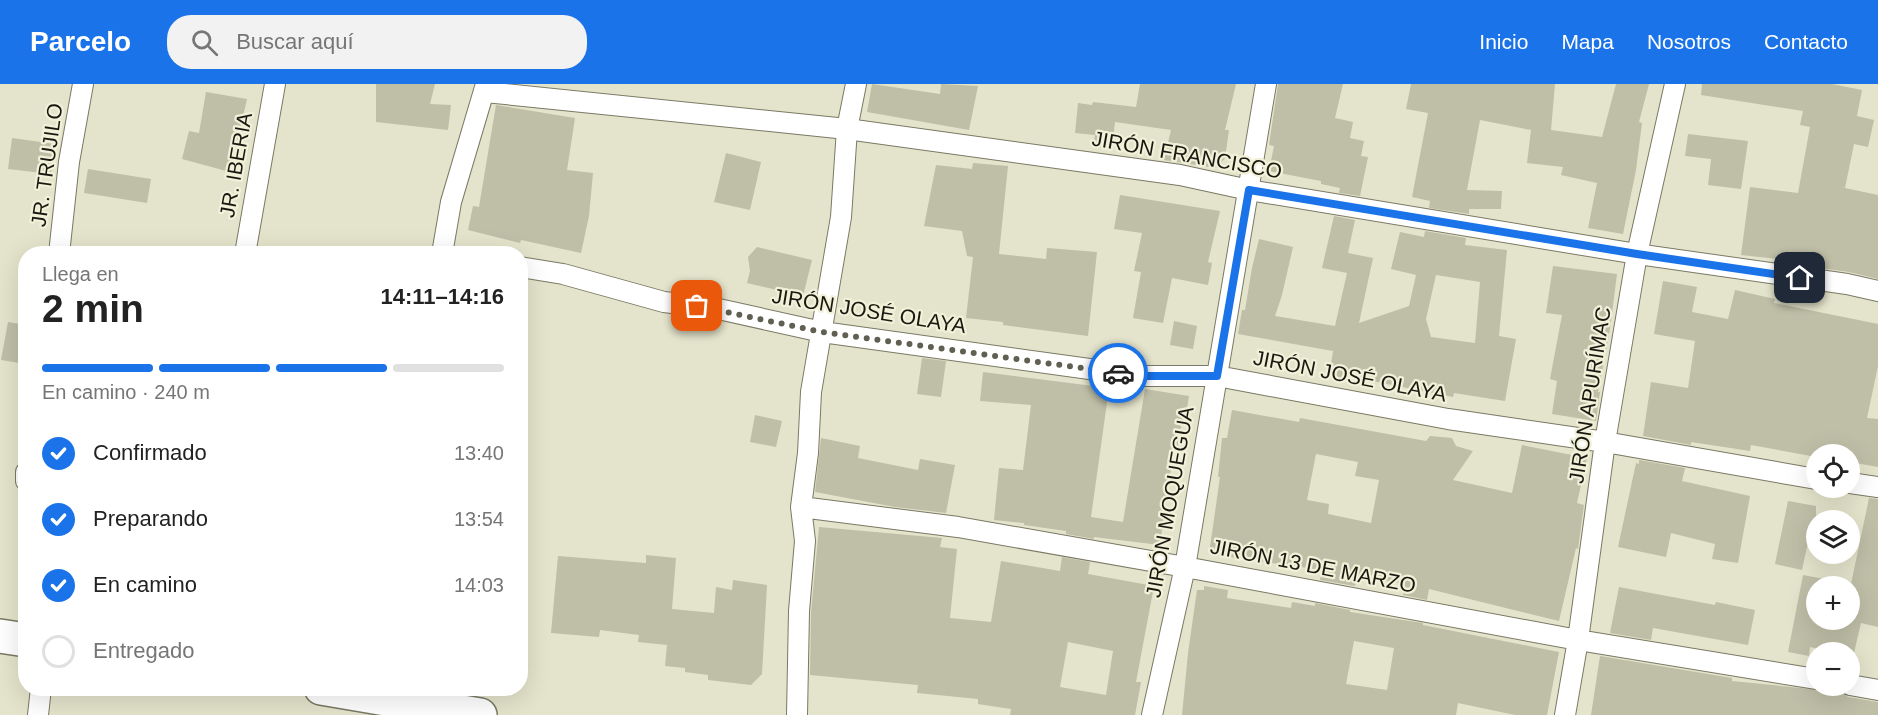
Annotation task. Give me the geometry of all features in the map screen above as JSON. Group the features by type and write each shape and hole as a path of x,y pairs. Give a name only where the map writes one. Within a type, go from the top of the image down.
{"highway":[{"path":"0,636 18,639"},
{"path":"395,696 429,711 480,715"}],"street":[{"name":"JR. TRUJILO","path":"60,246 69,162 83,84"},
{"name":"JR. IBERIA","path":"246,246 275,84"},
{"path":"797,715 799,611 805,541 801,507 808,453 811,392 841,217 847,129 856,84"},
{"name":"JIRÓN MOQUEGUA","path":"1152,715 1185,567 1266,84"},
{"name":"JIRÓN APURÍMAC","path":"1565,715 1578,640 1605,442 1637,254 1675,84"},
{"path":"443,246 451,202 485,88"},
{"name":"JIRÓN FRANCISCO","path":"485,88 847,129 1180,175 1249,190 1637,254 1847,284 1878,291"},
{"name":"JIRÓN JOSÉ OLAYA","path":"528,268 563,274 664,302 714,308 822,332 1140,376 1217,376 1448,419 1605,442 1806,477"},
{"path":"1860,484 1878,487"},
{"name":"JIRÓN 13 DE MARZO","path":"801,507 958,527 1578,640 1806,677"},
{"path":"1860,687 1878,690"},
{"path":"38,715 40,696"}],"building":[{"path":"376,84 435,84 430,104 451,105 448,130 376,122"},
{"path":"872,84 940,94 941,84 978,86 969,130 867,112"},
{"path":"1140,84 1236,84 1225,130 1229,130 1225,158 1216,168 1164,160 1171,130 1115,122 1112,149 1093,147 1095,135 1075,133 1078,103 1092,105 1093,102 1136,107"},
{"path":"1278,84 1343,84 1335,118 1353,122 1350,138 1364,141 1361,156 1368,157 1360,196 1339,193 1340,188 1321,184 1321,181 1269,171 1274,146 1269,145"},
{"path":"1411,84 1555,84 1551,130 1602,137 1616,84 1649,84 1639,122 1642,123 1636,170 1623,234 1588,228 1597,183 1561,175 1563,167 1527,163 1531,130 1480,120 1467,190 1502,191 1501,209 1469,209 1469,214 1429,208 1430,201 1412,197 1428,113 1406,109"},
{"path":"1702,84 1832,84 1862,90 1857,116 1874,120 1868,147 1854,144 1845,188 1878,195 1878,279 1849,272 1777,262 1778,259 1741,255 1750,187 1798,193 1810,127 1800,125 1803,111 1701,95"},
{"path":"206,92 247,99 230,172 182,159 189,131 199,133"},
{"path":"496,105 575,118 567,170 593,173 589,216 581,253 521,240 520,243 468,230 473,206 479,207"},
{"path":"1688,134 1748,141 1741,189 1708,185 1711,159 1685,156"},
{"path":"12,138 55,144 51,174 8,169"},
{"path":"726,153 761,162 750,210 714,202"},
{"path":"973,163 1008,166 999,254 1046,259 1047,248 1097,252 1088,336 966,318 973,257 967,256 962,231 924,226 936,165 972,169"},
{"path":"88,169 151,179 147,203 84,193"},
{"path":"1120,195 1220,211 1208,262 1212,263 1208,285 1172,278 1163,323 1133,318 1141,272 1134,271 1142,233 1114,229"},
{"path":"1334,216 1355,220 1348,253 1373,258 1359,323 1409,306 1416,275 1391,269 1400,232 1424,237 1425,231 1466,238 1465,245 1507,250 1499,336 1516,339 1505,401 1454,393 1453,397 1352,377 1352,381 1329,377 1333,351 1238,334 1259,239 1293,247 1275,316 1335,326 1347,273 1322,268","holes":["1436,275 1480,282 1475,343 1431,337 1426,319"]},
{"path":"757,247 812,260 803,296 747,283 750,271 748,257"},
{"path":"1553,266 1617,274 1610,329 1598,392 1600,392 1596,421 1552,414 1557,381 1550,379 1562,315 1546,313"},
{"path":"1663,281 1697,287 1692,312 1728,319 1735,290 1775,299 1774,303 1878,324 1878,366 1867,418 1878,419 1878,467 1860,464 1860,444 1806,444 1806,455 1751,445 1750,451 1691,442 1691,445 1643,436 1651,382 1688,388 1695,341 1654,334"},
{"path":"1174,321 1197,326 1193,349 1170,345"},
{"path":"8,322 18,324 18,363 1,360"},
{"path":"922,358 946,361 941,397 917,394"},
{"path":"983,372 1109,388 1091,517 1123,522 1145,389 1189,396 1178,446 1174,446 1160,545 1094,537 1094,539 1066,534 1066,531 1024,525 1024,523 994,520 999,468 1023,470 1031,405 980,401"},
{"path":"1232,410 1299,422 1300,418 1426,441 1430,436 1452,438 1456,446 1473,451 1453,480 1512,493 1522,445 1587,458 1577,503 1584,505 1578,549 1576,548 1559,621 1429,589 1427,600 1403,595 1405,584 1357,576 1355,586 1320,580 1322,570 1209,554 1220,477 1218,477 1222,438 1227,438","holes":["1316,454 1358,462 1355,476 1379,480 1371,523 1328,514 1329,504 1307,500"]},
{"path":"755,415 782,421 776,447 750,442"},
{"path":"821,438 860,446 858,458 918,470 920,459 955,465 946,513 895,507 815,492"},
{"path":"1639,460 1685,468 1682,481 1750,496 1738,563 1712,559 1715,544 1671,533 1666,557 1618,547 1636,463 1639,464"},
{"path":"1869,498 1878,499 1878,627 1861,623 1860,627 1860,576 1853,576 1855,564 1860,564 1860,541"},
{"path":"1788,501 1816,506 1816,510 1806,510 1806,552 1802,570 1775,564"},
{"path":"819,527 942,538 940,547 957,549 950,618 991,622 1001,561 1060,571 1062,557 1090,562 1088,574 1154,586 1136,682 1141,682 1135,715 1010,715 1011,709 978,704 978,699 917,693 918,685 810,675 811,612","holes":["1068,642 1113,651 1106,695 1060,687"]},
{"path":"646,555 676,558 672,609 714,613 716,587 732,590 733,580 767,585 762,674 751,685 708,680 708,675 685,672 685,668 665,666 667,645 638,642 639,635 600,630 599,637 551,633 558,556 646,563"},
{"path":"1803,575 1808,576 1806,576 1806,630 1859,630 1857,642 1806,642 1806,655 1788,652"},
{"path":"1204,586 1228,590 1227,598 1291,608 1292,602 1315,606 1315,603 1350,610 1350,612 1423,623 1423,625 1559,652 1547,715 1515,715 1458,703 1456,715 1182,715 1197,590 1204,590","holes":["1354,641 1394,648 1387,690 1346,684"]},
{"path":"1619,587 1755,610 1748,645 1653,628 1651,640 1610,633"},
{"path":"1600,656 1732,678 1732,681 1806,688 1806,696 1847,696 1878,702 1878,715 1591,715"}],"way so far":[{"path":"697,306 822,332 1118,373"}],"route":[{"path":"1118,373 1140,376 1217,376 1249,190 1637,254 1800,278"}]}
